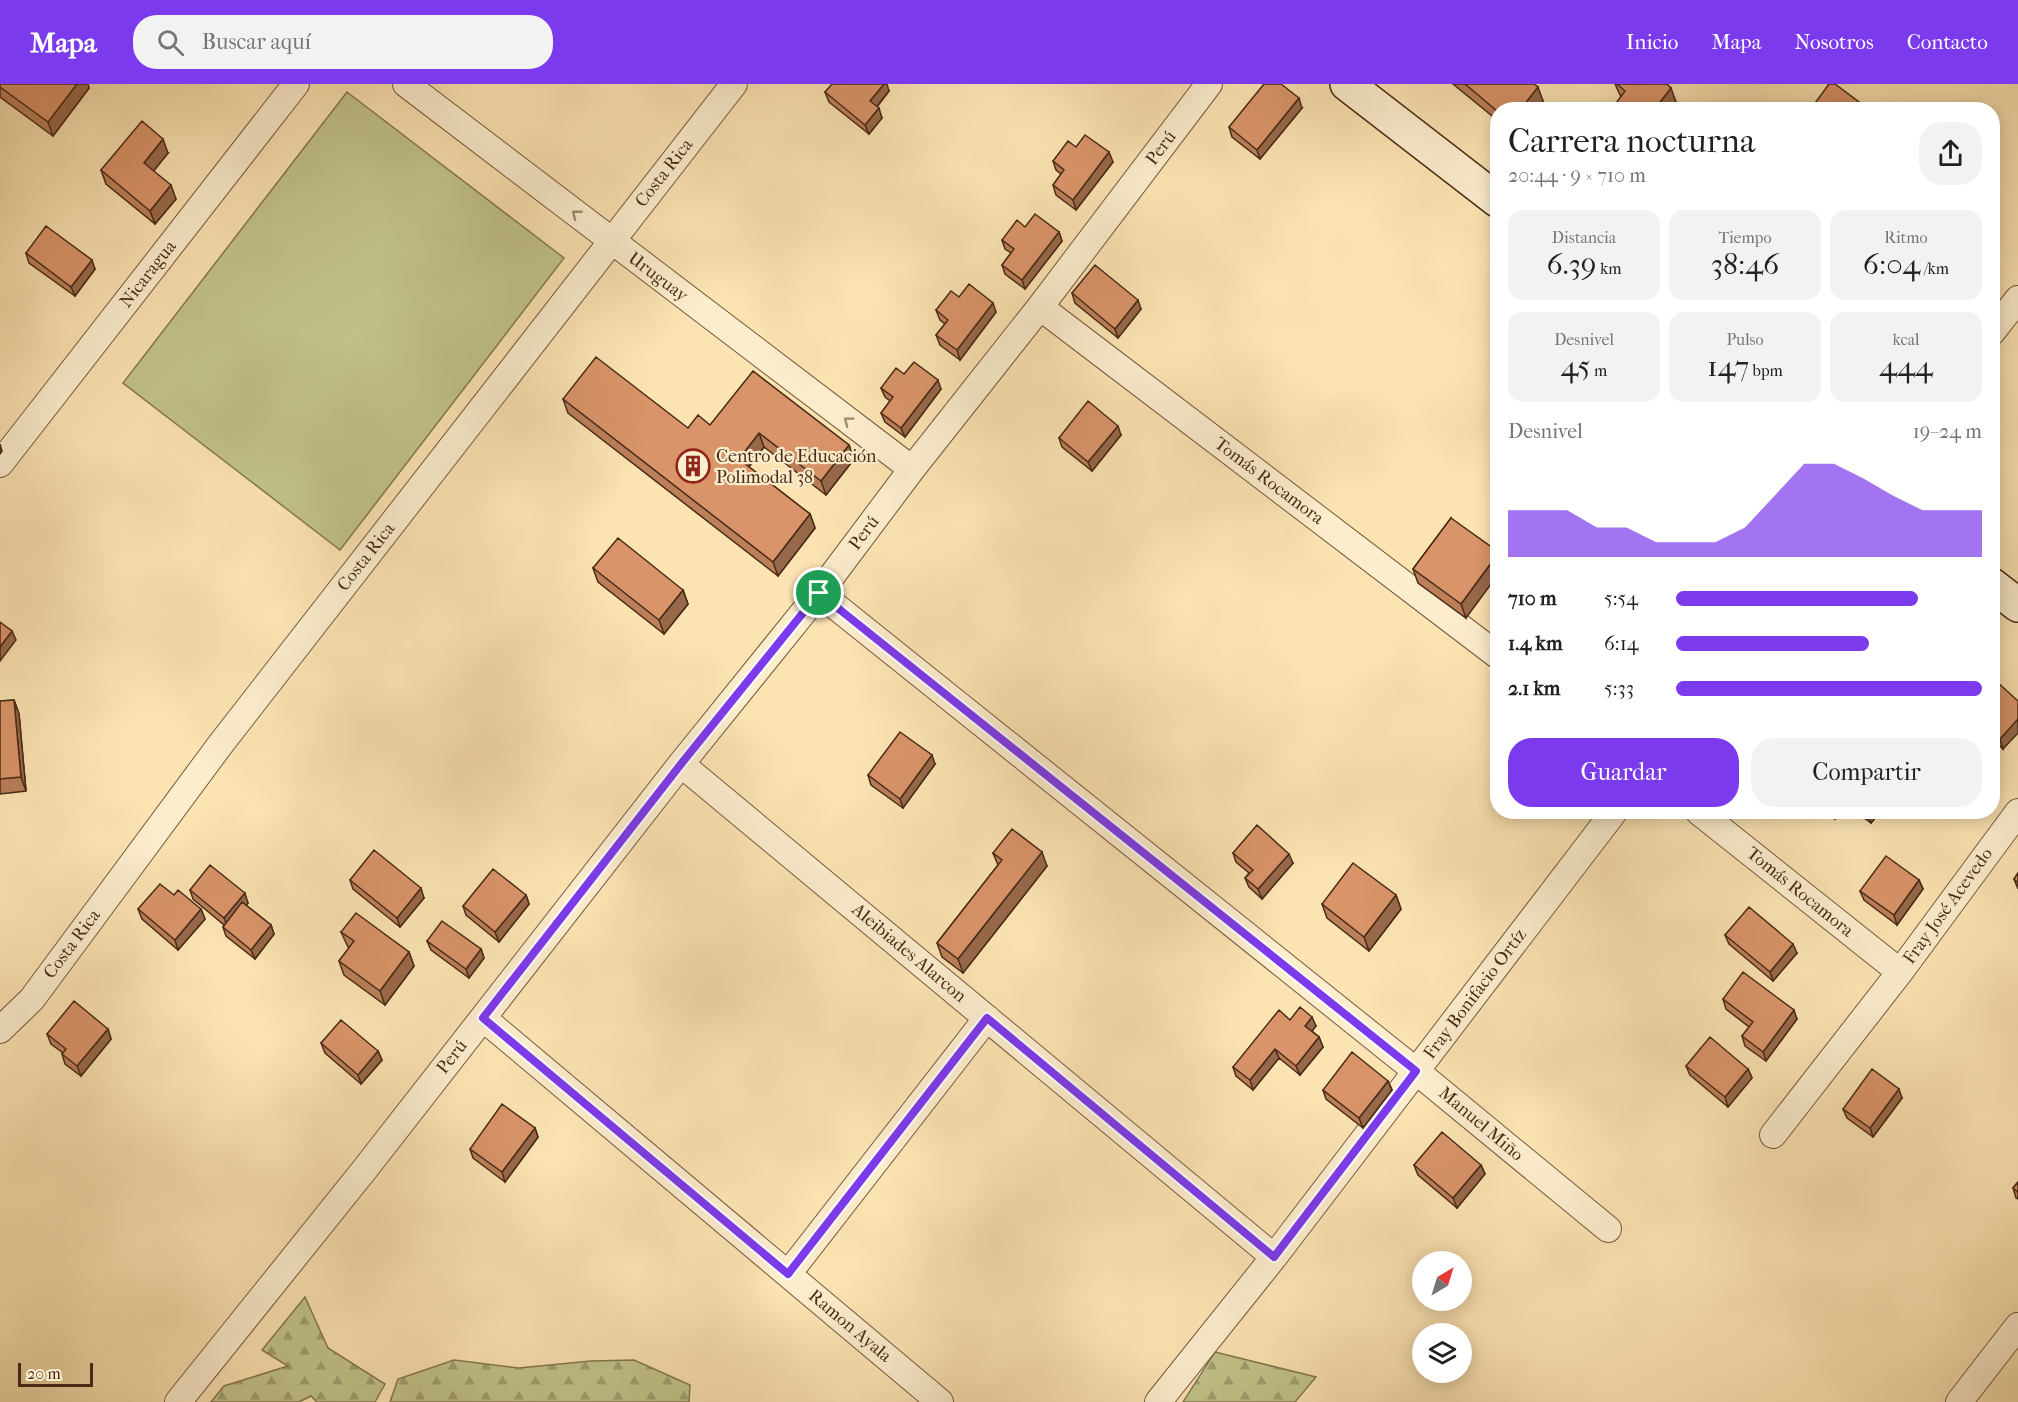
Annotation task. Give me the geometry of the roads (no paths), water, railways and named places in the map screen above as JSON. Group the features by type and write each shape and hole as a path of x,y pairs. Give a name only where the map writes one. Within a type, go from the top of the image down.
{"main road":[{"path":"1347,84 1490,195"},
{"path":"2000,591 2018,605"}],"street":[{"name":"Nicaragua","path":"0,464 296,84"},
{"name":"Uruguay","path":"406,84 912,469"},
{"name":"Costa Rica","path":"0,1030 32,999 220,745 734,84"},
{"name":"Perú","path":"178,1402 681,764 819,593 912,469 1041,307 1209,84"},
{"path":"2000,322 2018,299"},
{"name":"Tomás Rocamora","path":"1041,307 1490,650"},
{"name":"Manuel Miño","path":"819,593 1416,1071 1608,1229"},
{"name":"Aleibiades Alarcon","path":"681,764 1274,1257"},
{"name":"Fray José Acevedo","path":"1773,1135 1900,972 2018,812"},
{"name":"Fray Bonifacio Ortíz","path":"1158,1402 1274,1257 1609,819"},
{"name":"Tomás Rocamora","path":"1709,819 1900,972"},
{"name":"Ramon Ayala","path":"483,1018 940,1402"},
{"path":"788,1274 987,1018"},
{"path":"1959,1402 2018,1326"}],"place":[{"name":"Centro de Educación Polimodal 38","path":"693,466"}]}
